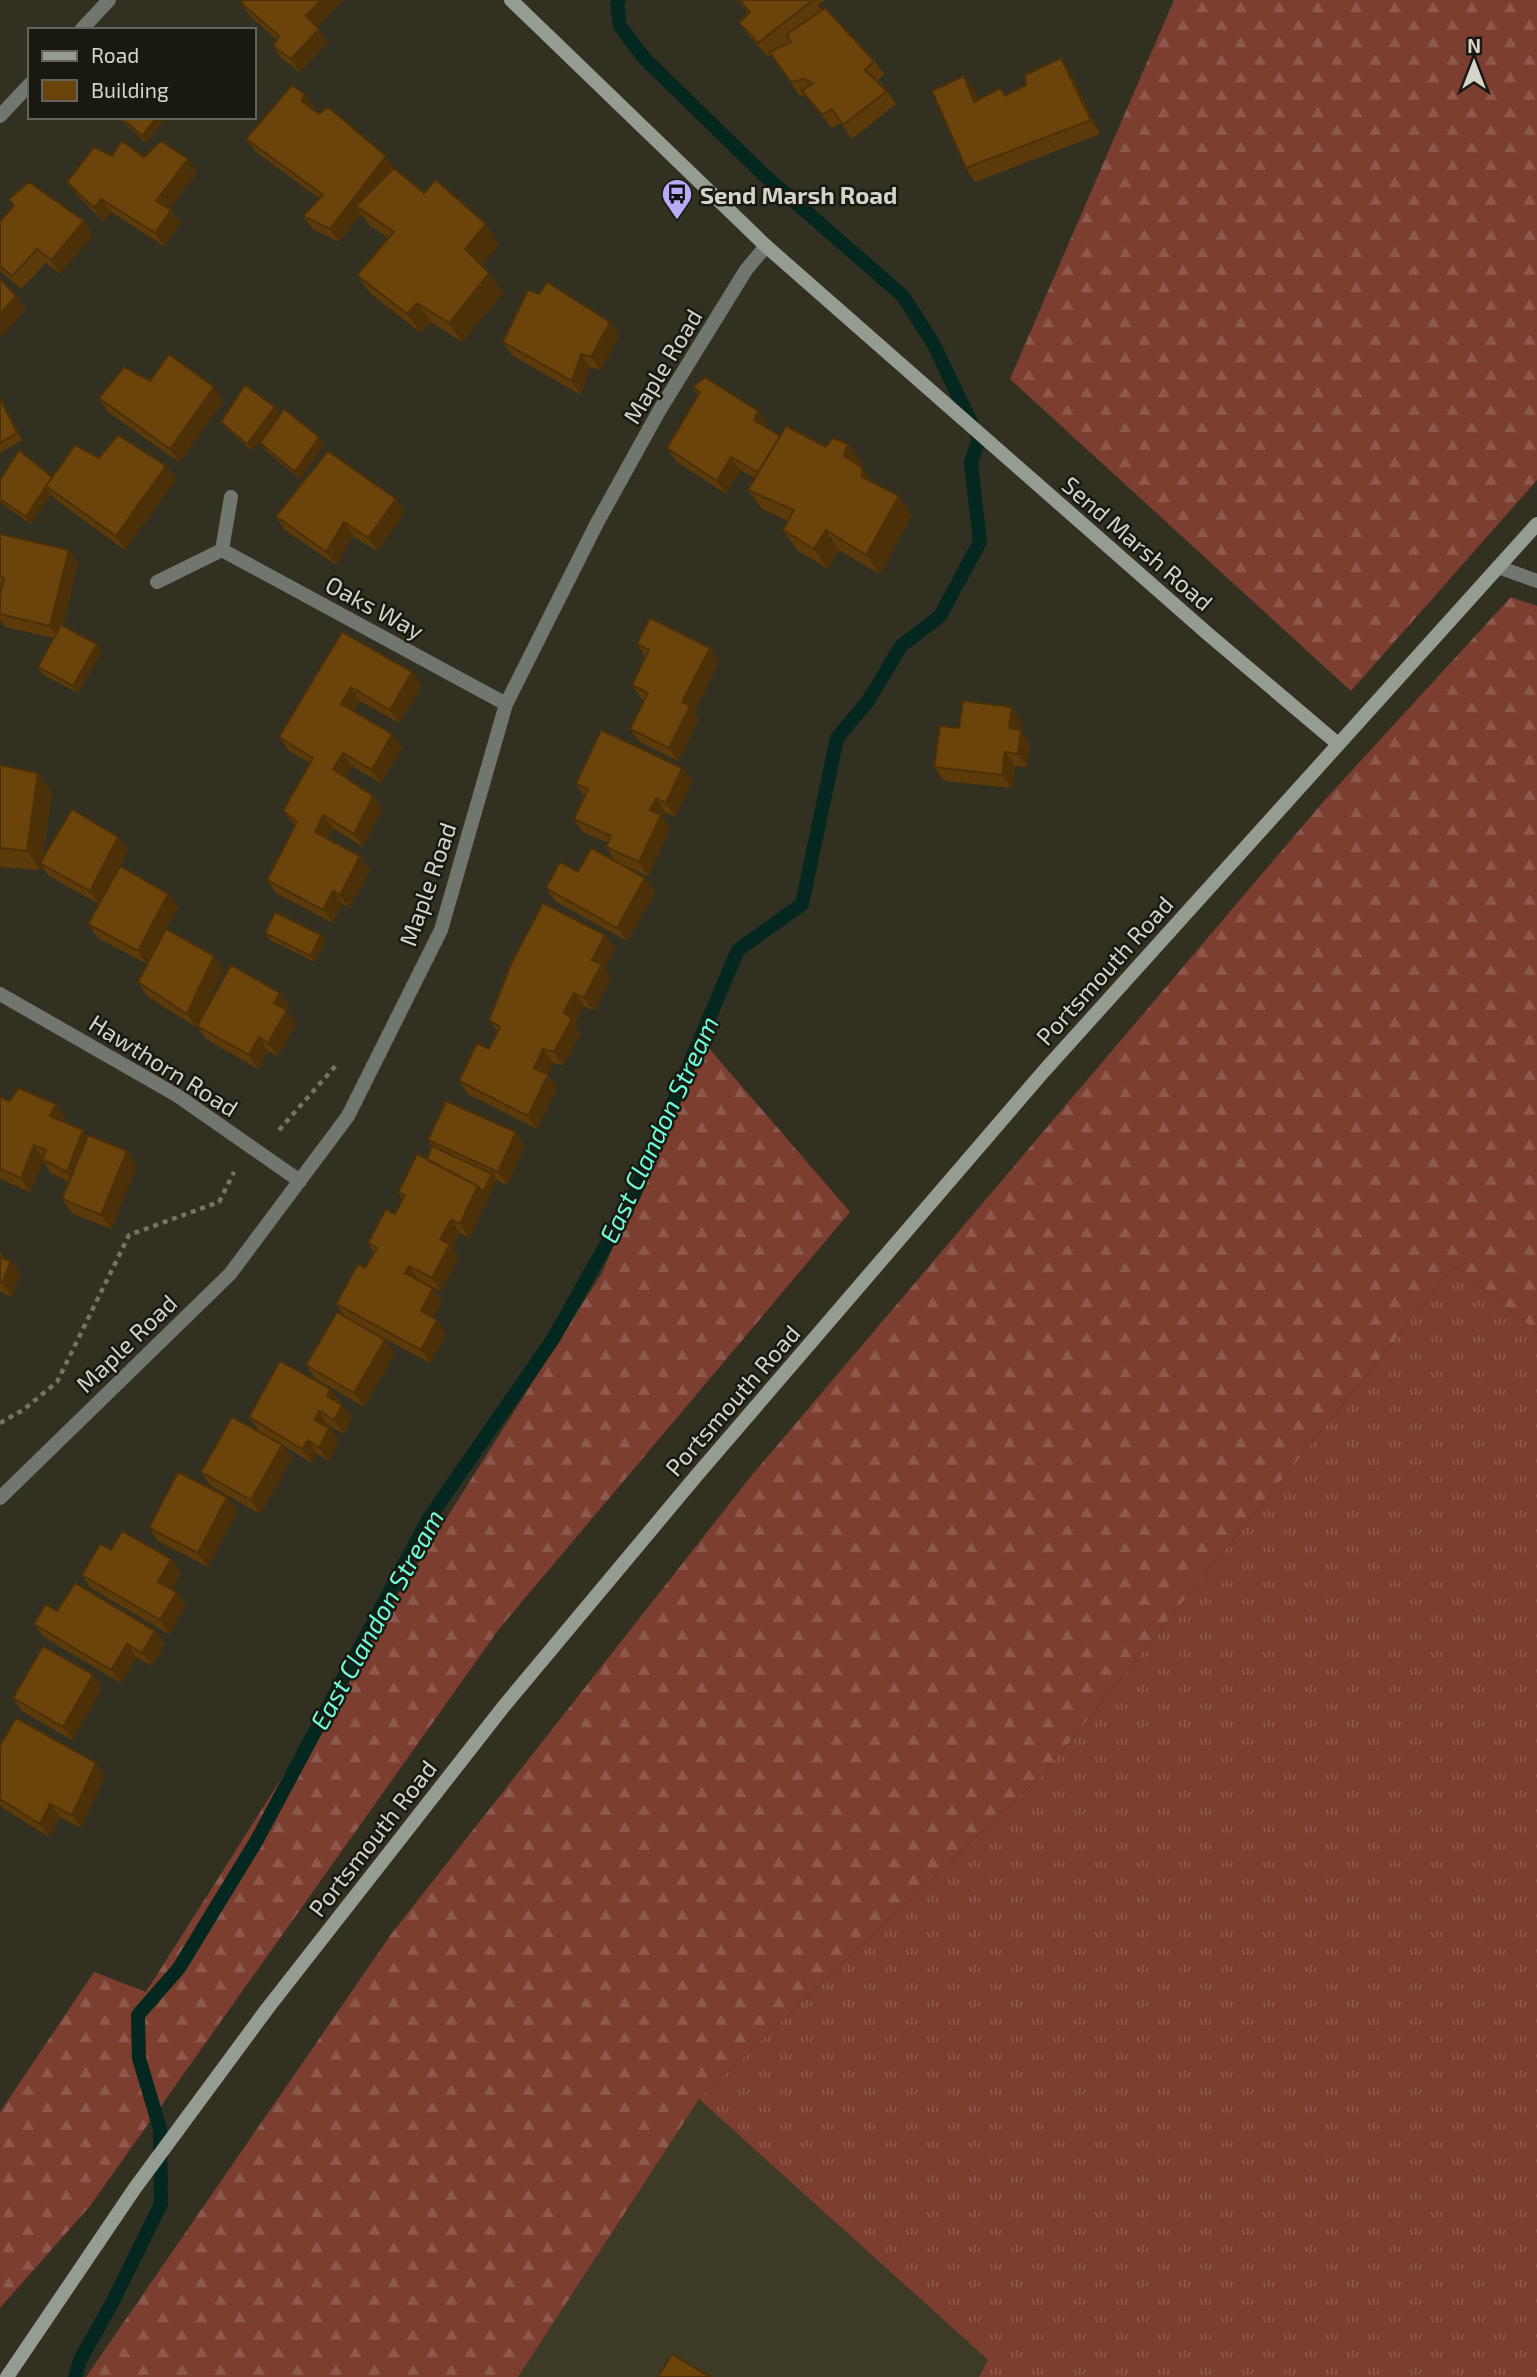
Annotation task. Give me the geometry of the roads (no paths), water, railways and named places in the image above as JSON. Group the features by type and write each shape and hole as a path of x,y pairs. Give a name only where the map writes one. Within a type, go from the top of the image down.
{"main road":[{"name":"Send Marsh Road","path":"511,0 766,246 1338,744"},
{"name":"Portsmouth Road","path":"7,2377 135,2188 267,2008 513,1696 706,1465 1044,1071 1537,524"},
{"path":"21,2377 22,2353"}],"street":[{"path":"83,28 109,0"},
{"path":"0,116 28,87"},
{"name":"Maple Road","path":"0,1498 230,1274 348,1116 441,930 506,704 597,523 659,411 747,270 766,246"},
{"path":"157,582 222,550 230,497"},
{"name":"Oaks Way","path":"222,550 506,704"},
{"path":"1499,566 1537,581"},
{"name":"Hawthorn Road","path":"0,994 177,1096 300,1181"}],"waterway":[{"name":"East Clandon Stream","path":"75,2377 80,2360 111,2305 161,2204 160,2129 139,2058 138,2015 179,1968 257,1840 429,1518 553,1339 633,1197 738,950 802,904 837,738 868,701 901,646 940,616 980,542 971,462 979,439 934,345 903,296 763,174 644,58 620,26 617,5 619,0"}],"place":[{"name":"Send Marsh Road","path":"677,221"}]}
